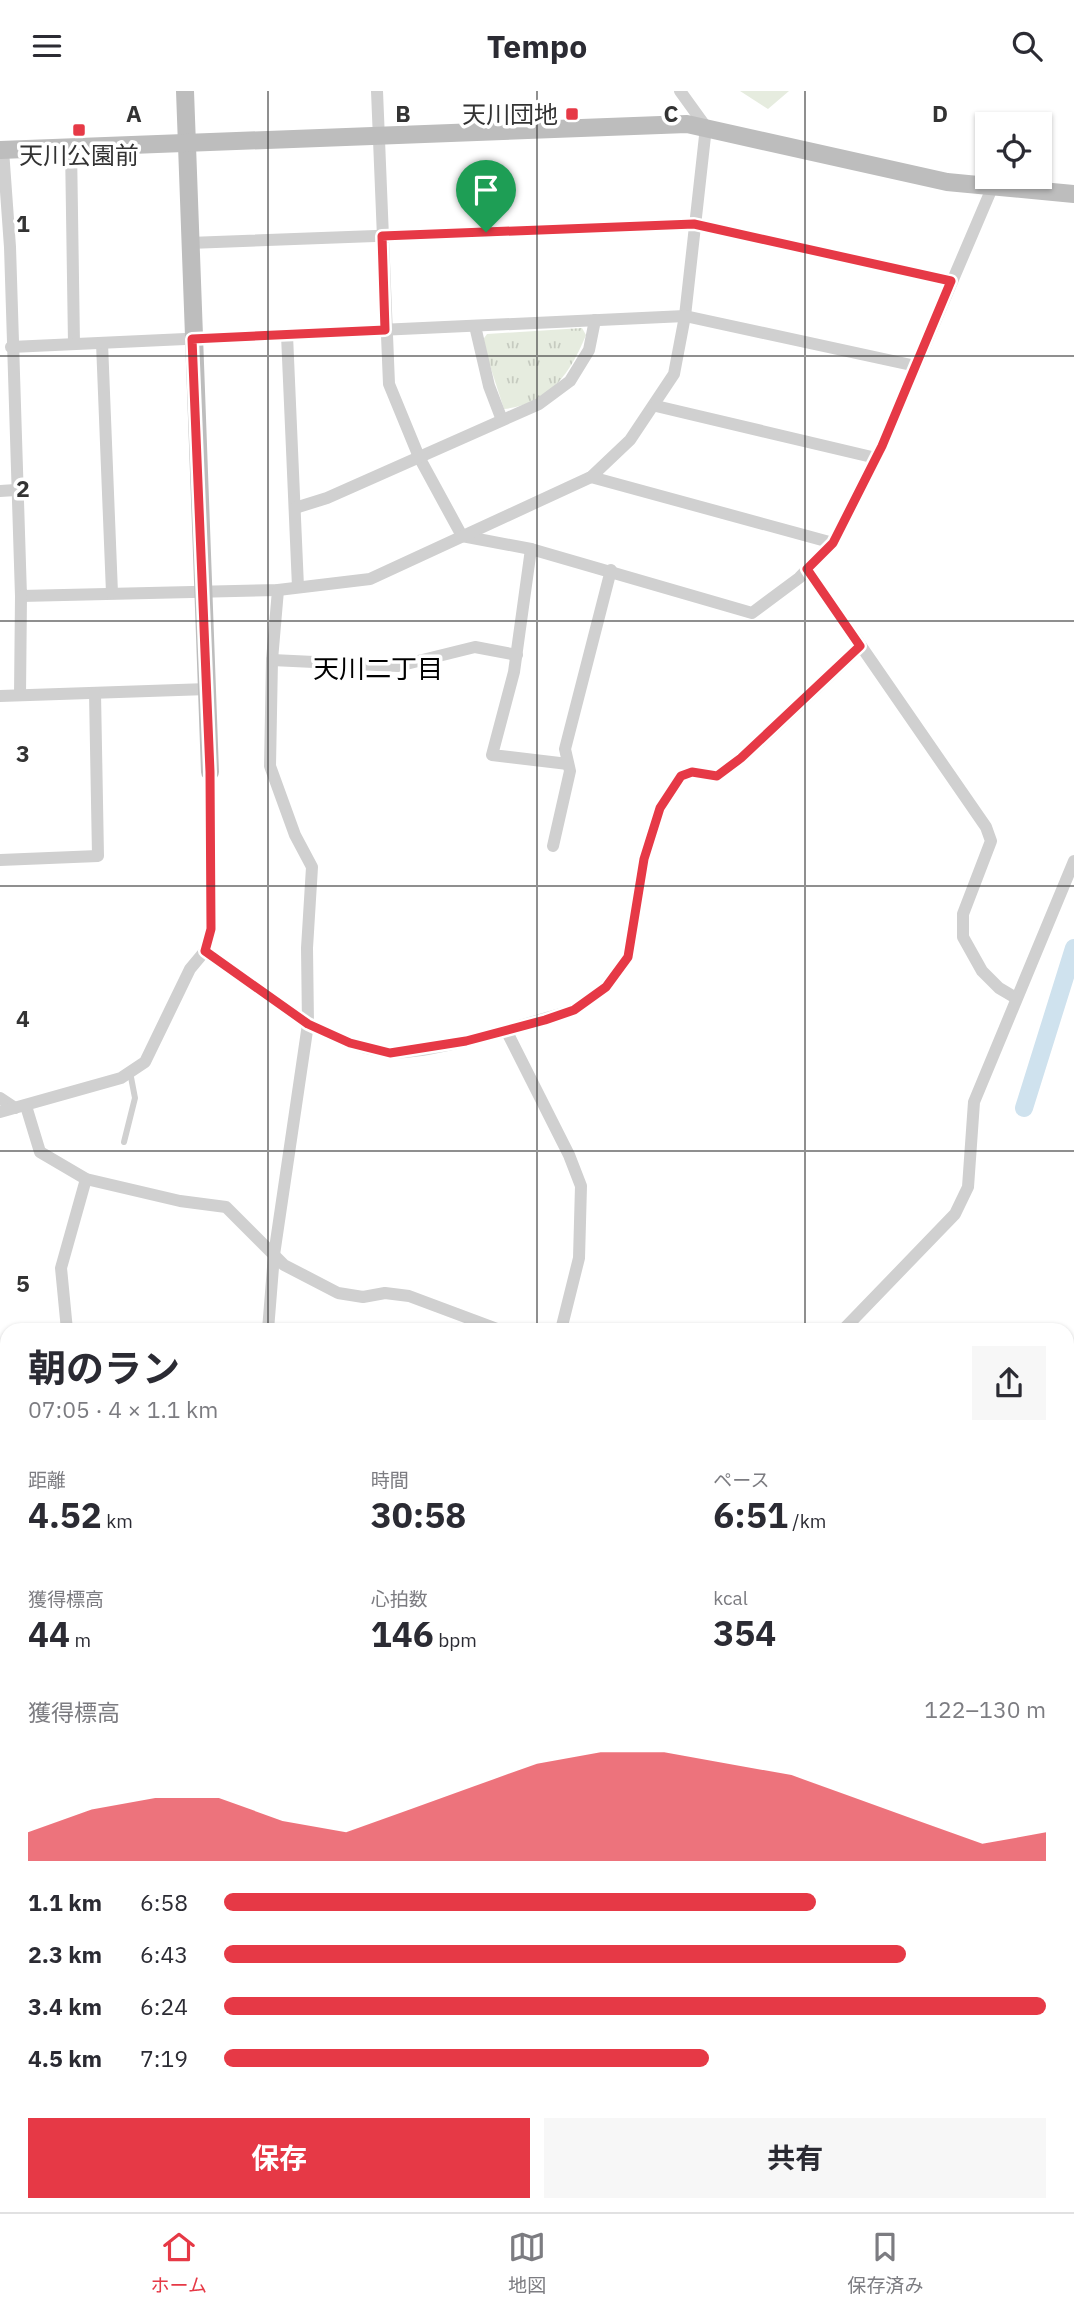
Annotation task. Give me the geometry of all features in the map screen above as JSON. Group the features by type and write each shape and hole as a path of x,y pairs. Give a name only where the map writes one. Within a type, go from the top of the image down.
{"street":[{"path":"0,1112 121,1078 145,1062 190,969 205,951 211,929 208,689 184,91"},
{"path":"377,91 385,330 391,392 419,457 462,536"},
{"path":"20,596 278,590 370,579 592,477 630,440 656,406 674,374 685,316 706,127 680,91"},
{"path":"20,695 20,596 12,347 2,150 687,124 947,182 975,186"},
{"path":"71,147 74,344"},
{"path":"462,536 531,549 611,570 752,613 807,569 833,543 876,458 992,189"},
{"path":"1006,189 1074,194"},
{"path":"189,243 694,224 951,281"},
{"path":"12,347 685,316 916,366"},
{"path":"295,508 327,498 539,404 570,381 589,350 596,320"},
{"path":"475,326 485,375 502,420"},
{"path":"287,335 298,587"},
{"path":"102,343 111,593"},
{"path":"656,406 876,458"},
{"path":"592,477 833,543"},
{"path":"0,491 16,490"},
{"path":"531,549 517,656 492,755 568,764"},
{"path":"807,569 986,827 991,841 963,914 963,937 982,971 999,988 1016,998"},
{"path":"553,846 570,771 565,749 611,570"},
{"path":"269,1323 274,1255 308,1024 307,948 312,867 295,835 270,766 272,660 278,590"},
{"path":"205,951 308,1024 350,1043 390,1053 466,1041 574,1010 606,987 628,957 644,859 660,808 681,776 692,772 717,776 741,758 860,646"},
{"path":"272,660 398,666 475,647 517,656"},
{"path":"0,696 208,689"},
{"path":"0,860 98,856 95,693"},
{"path":"850,1323 955,1214 968,1187 974,1103 1074,861"},
{"path":"506,1030 569,1155 581,1186 579,1258 563,1323"},
{"path":"0,1098 20,1107 40,1152 86,1179 180,1201 226,1207 295,1273 338,1293 363,1297 385,1293 409,1296 481,1323"},
{"path":"66,1323 61,1268 86,1179"}],"lane":[{"path":"124,1142 135,1098 130,1072"}],"green space":[{"path":"740,91 789,91 768,109"},
{"path":"582,328 586,335 580,349 556,385 534,401 504,409 482,341 487,334"}],"waterway":[{"path":"1024,1108 1074,948"}],"place":[{"name":"天川団地","path":"572,114"},
{"name":"天川公園前","path":"79,130"}],"district":[{"name":"天川二丁目","path":"378,668"}],"route":[{"path":"694,224 951,281 882,446 833,543 807,569 860,646 741,758 717,776 692,772 681,776 660,808 644,859 628,957 606,987 574,1010 545,1020 466,1041 390,1053 350,1043 308,1024 205,951 211,929 210,772 192,339 385,330 382,236 486,232 694,224"}]}
